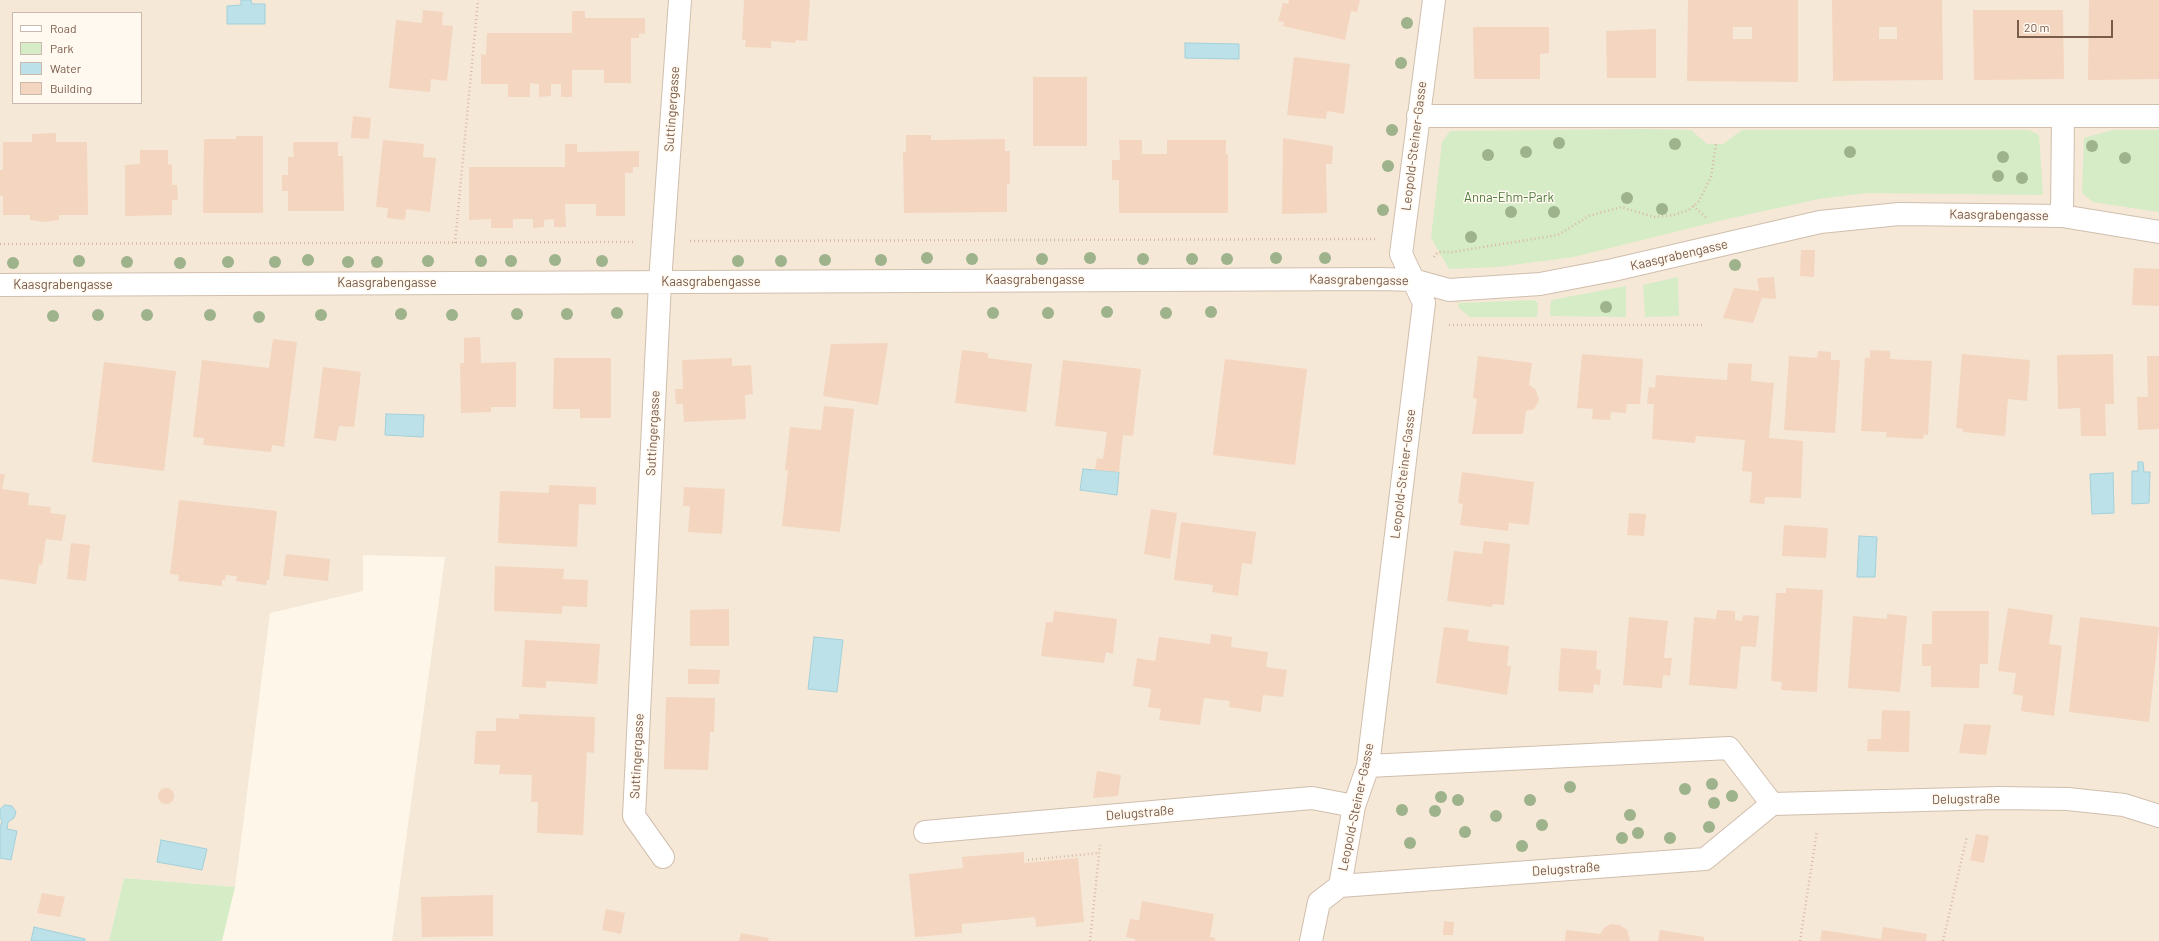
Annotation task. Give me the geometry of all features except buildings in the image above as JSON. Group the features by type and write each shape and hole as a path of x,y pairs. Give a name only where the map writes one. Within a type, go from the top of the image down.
{"street":[{"name":"Suttingergasse","path":"663,856 634,816 660,282 680,0"},
{"name":"Leopold-Steiner-Gasse","path":"1311,941 1319,902 1340,886 1354,806 1368,766 1424,303 1400,254 1434,0"},
{"path":"1418,116 2159,116"},
{"name":"Kaasgrabengasse","path":"2062,216 2063,116"},
{"name":"Kaasgrabengasse","path":"0,285 1413,280 1449,290 1540,284 1613,270 1820,222 1899,214 2062,216 2159,232"},
{"path":"1368,766 1729,748 1772,804"},
{"name":"Delugstraße","path":"925,832 1312,798 1354,806"},
{"name":"Delugstraße","path":"1340,886 1705,859 1772,804 1999,798 2068,799 2124,806 2159,816"}],"path":[{"path":"455,243 478,0"},
{"path":"1413,280 1438,252 1452,252 1558,235 1589,216 1621,208 1654,218 1674,215 1689,210 1699,201 1711,177 1718,116"},
{"path":"0,244 1402,239"},
{"path":"1421,326 1704,325"},
{"path":"1800,941 1821,803"},
{"path":"1943,941 1967,836"},
{"path":"1090,941 1100,849"},
{"path":"1028,860 1099,853"}],"shaded area":[{"path":"0,0 2159,0 2159,941 392,941 445,557 363,555 363,591 270,613 235,887 124,878 109,941 0,941"}],"green space":[{"name":"Anna-Ehm-Park","path":"1691,130 1707,144 1723,144 1742,130 2029,130 2039,135 2043,195 1867,193 1819,199 1727,219 1573,257 1497,267 1449,269 1431,238 1442,142 1450,131"},
{"path":"2112,130 2159,130 2159,212 2093,202 2082,193 2084,138"},
{"path":"1678,277 1679,316 1645,317 1643,285"},
{"path":"1626,286 1626,317 1550,316 1551,300"},
{"path":"1535,300 1538,304 1537,317 1470,317 1459,308 1458,303"},
{"path":"124,878 235,887 222,941 109,941"}],"water":[{"path":"241,0 251,0 252,4 265,4 265,24 227,24 227,6 241,5"},
{"path":"1185,43 1239,44 1239,59 1185,58"},
{"path":"386,414 424,415 423,437 385,435"},
{"path":"2138,462 2143,462 2144,472 2150,472 2149,503 2132,504 2132,471 2138,471"},
{"path":"1083,469 1119,472 1117,495 1080,490"},
{"path":"2113,473 2114,513 2092,514 2090,474"},
{"path":"1859,536 1877,537 1875,577 1857,577"},
{"path":"814,637 843,640 837,692 808,689"},
{"path":"5,805 12,806 16,812 14,818 8,822 7,829 17,831 11,860 0,858 0,828 2,821 0,818 0,809"},
{"path":"161,840 207,849 202,870 157,862"},
{"path":"34,927 85,939 85,941 31,941"}]}
